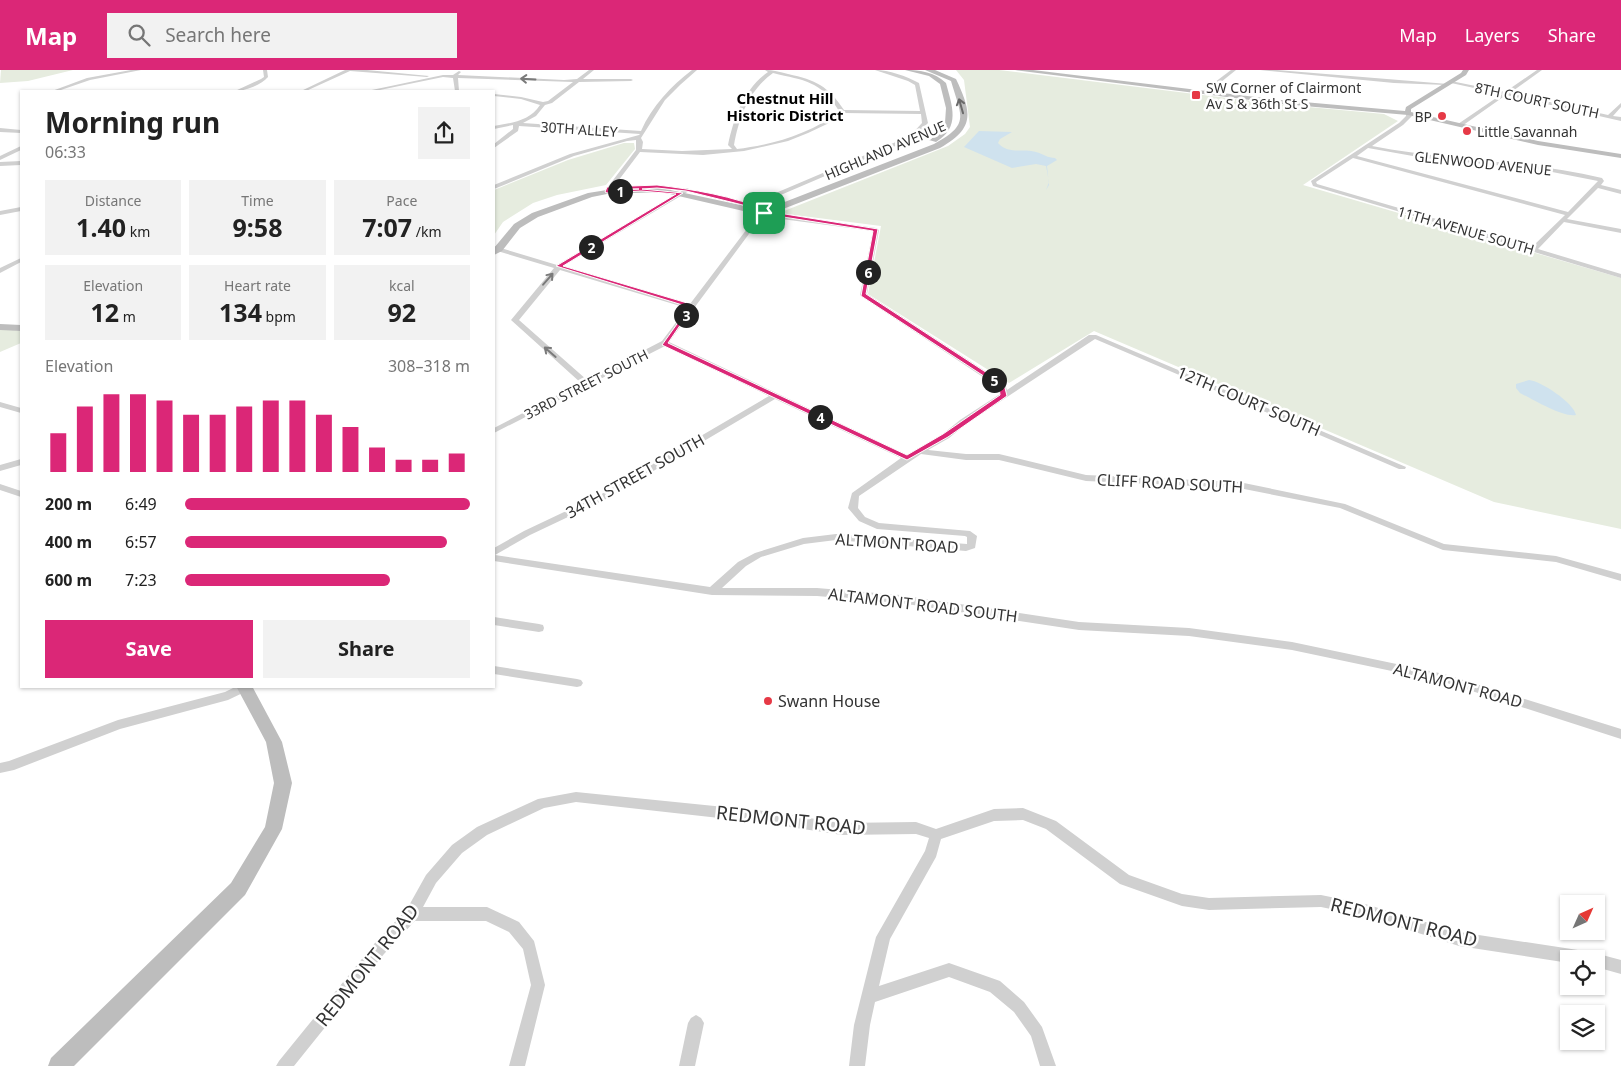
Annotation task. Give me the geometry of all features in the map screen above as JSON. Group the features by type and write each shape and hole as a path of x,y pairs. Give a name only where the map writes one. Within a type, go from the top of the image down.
{"street":[{"path":"57,90 89,79 139,70"},
{"path":"239,90 263,80 266,77 265,70"},
{"path":"305,90 349,70 433,76 577,81 631,80"},
{"path":"455,76 462,70"},
{"path":"495,95 507,94 543,104 550,102 592,70"},
{"path":"495,187 572,156 627,139 638,138 664,97 681,80 695,70"},
{"path":"639,150 703,154 762,147 797,136 832,121 842,111 924,113 917,84 877,70"},
{"name":"HIGHLAND AVENUE","path":"766,209 937,139 944,133 949,128 951,121 943,83 931,75 908,70"},
{"name":"HIGHLAND AVENUE","path":"495,248 517,226 535,215 567,202 608,190 684,192 746,210 780,208 937,146 961,131 965,120 954,80 928,70"},
{"path":"1018,70 1280,102 1408,113 1538,143 1621,156"},
{"path":"1204,93 1234,70"},
{"path":"1262,70 1414,84 1435,91"},
{"path":"1352,156 1401,124 1409,116 1408,108 1464,74 1466,70"},
{"path":"1460,125 1540,70"},
{"path":"735,150 732,145 736,120 743,106 770,71 793,75 826,89 834,97 842,111"},
{"path":"373,90 433,76"},
{"path":"455,76 457,90"},
{"name":"8TH COURT SOUTH","path":"1414,84 1450,83 1621,119"},
{"path":"495,127 516,124 534,116 543,104"},
{"path":"1610,116 1621,104"},
{"name":"33RD STREET SOUTH","path":"495,430 665,343 766,209 772,196 912,137 925,123 924,113"},
{"path":"495,145 516,130 516,124"},
{"name":"30TH ALLEY","path":"516,124 643,132"},
{"path":"0,130 20,132"},
{"path":"608,190 639,150 640,142 638,138"},
{"name":"GLENWOOD AVENUE","path":"1366,146 1416,156 1515,164 1600,179 1597,186"},
{"path":"0,161 20,149"},
{"path":"1352,156 1565,217 1621,231"},
{"name":"11TH AVENUE SOUTH","path":"1352,156 1313,182 1315,185 1621,276"},
{"path":"0,161 20,162"},
{"path":"1533,250 1597,186 1621,192"},
{"path":"587,384 514,320 559,266 684,192"},
{"path":"0,213 20,209"},
{"path":"665,343 907,458 946,436 1004,396 1002,386 863,295 876,230 766,209"},
{"path":"495,248 692,307"},
{"path":"3,269 20,260"},
{"path":"3,269 20,270"},
{"path":"0,327 20,328"},
{"name":"12TH COURT SOUTH","path":"1004,396 1092,337 1096,337 1402,467"},
{"name":"34TH STREET SOUTH","path":"495,551 527,533 603,497 774,396"},
{"path":"0,404 20,411"},
{"name":"CLIFF ROAD SOUTH","path":"918,451 966,457 999,457 1086,478 1239,485 1342,506 1443,547 1556,559 1621,578"},
{"name":"ALTMONT ROAD","path":"712,591 742,564 802,540 836,537 966,548 972,546 972,536 966,534 877,526 862,519 853,508 855,496 907,458"},
{"path":"0,468 20,462"},
{"path":"0,487 20,494"},
{"name":"ALTAMONT ROAD SOUTH","path":"495,558 712,591 817,592 900,599 1079,626 1190,632 1292,646"},
{"path":"495,621 539,628"},
{"name":"ALTAMONT ROAD","path":"1292,646 1444,678 1621,734"},
{"path":"495,670 577,683"},
{"path":"0,768 10,766 118,725 228,696 243,688"},
{"path":"59,1066 238,889 273,829 282,783 274,742 246,688"},
{"name":"REDMONT ROAD","path":"284,1066 379,949 412,914 431,879 457,849 482,831 542,803 576,797 764,817 842,829 916,828 936,835 994,815 1023,814 1051,825 1125,880 1182,900 1209,904 1321,901 1365,910 1459,939 1560,954"},
{"path":"857,1066 862,1025 883,937 931,853 936,835"},
{"path":"412,914 487,914 514,928 529,946 538,985 517,1066"},
{"path":"1605,963 1621,967"},
{"path":"868,997 949,970 995,986 1019,1007 1036,1032 1048,1066"},
{"path":"687,1066 696,1023"}],"shaded area":[{"path":"1,70 73,70 28,81 0,83"},
{"path":"956,70 999,70 1276,104 1384,114 1398,121 1303,185 1621,278 1621,529 1494,502 1094,331 1009,383 868,294 881,226 779,213 948,146 965,134 970,127 964,80"},
{"path":"624,143 634,143 635,149 606,185 557,195 533,203 503,222 495,234 495,190 568,160"},
{"path":"0,328 20,331 20,343 0,352"}],"water":[{"path":"979,131 1012,132 1000,139 998,143 1002,147 1031,151 1055,158 1057,160 1047,166 1048,178 1046,166 1036,164 1012,168 964,147"},
{"path":"1529,380 1541,384 1556,393 1570,405 1576,415 1556,411 1520,393 1516,388 1516,384"}],"place":[{"name":"SW Corner of Clairmont Av S & 36th St S","path":"1196,95"},
{"name":"BP","path":"1442,116"},
{"name":"Little Savannah","path":"1467,131"},
{"name":"Swann House","path":"768,701"}],"district":[{"name":"Chestnut Hill Historic District","path":"785,106"}],"route":[{"path":"638,186 686,190 753,206 756,210 764,213 876,230 863,295 1002,386 1004,396 963,422 946,436 907,458 665,343 692,307 559,266 681,193 661,190 607,192 609,188 638,186"}]}
